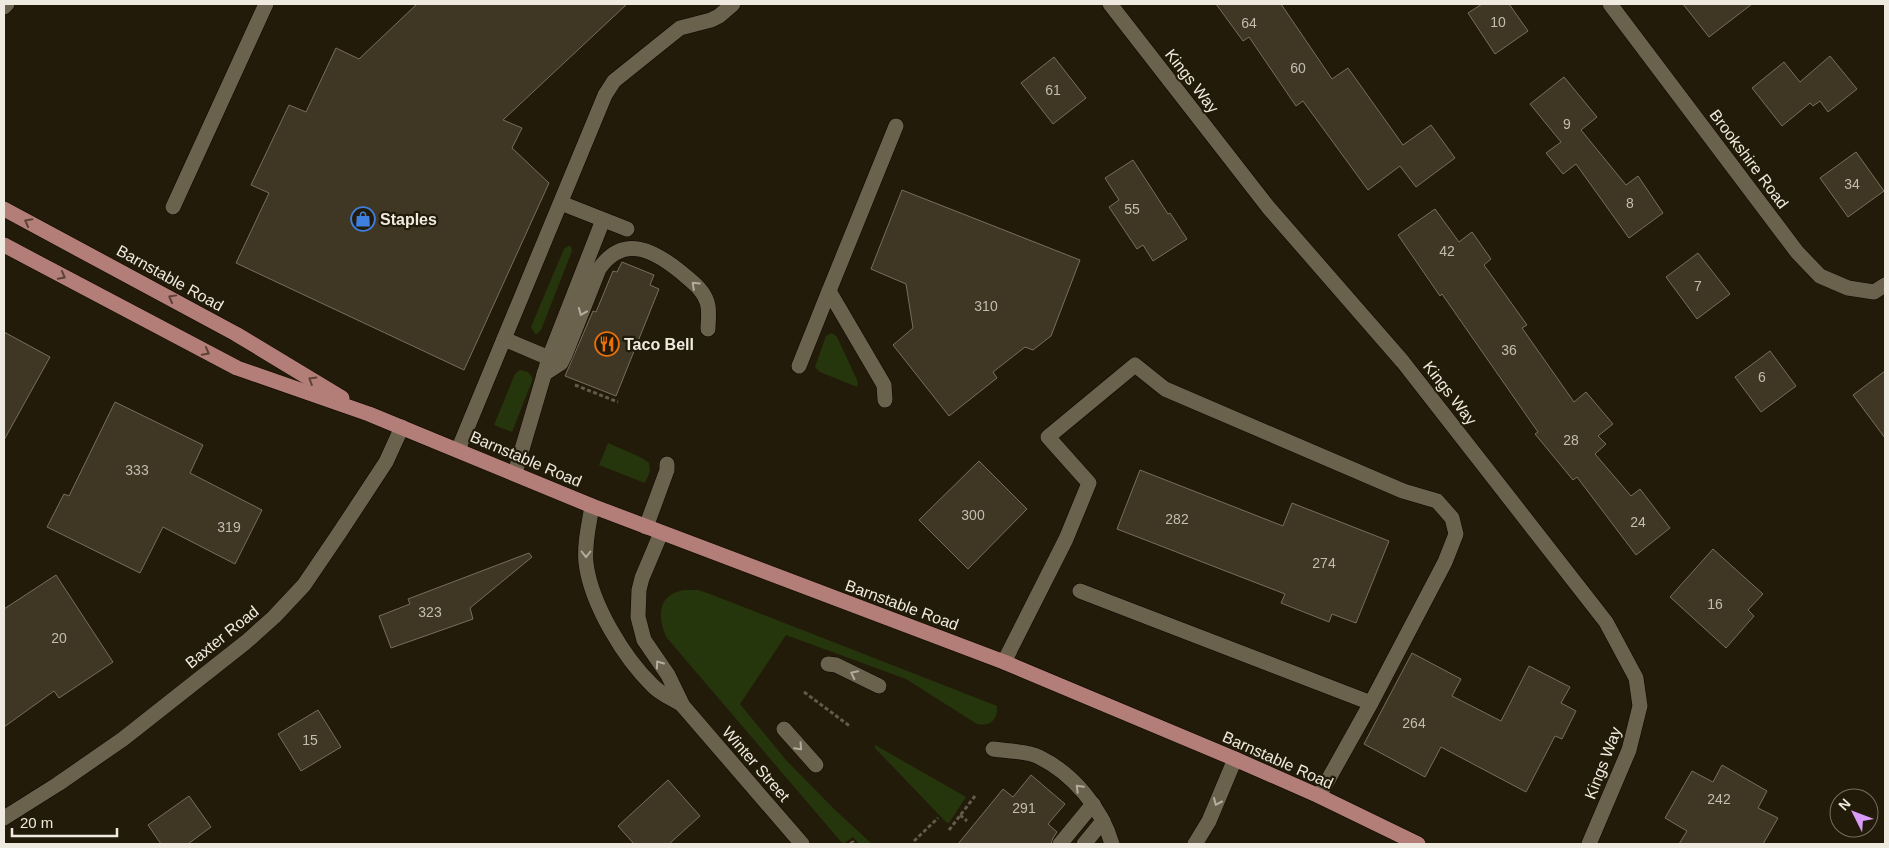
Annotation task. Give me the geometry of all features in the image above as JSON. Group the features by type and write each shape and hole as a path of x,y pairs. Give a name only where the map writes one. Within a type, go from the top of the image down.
{"main road":[{"name":"Barnstable Road","path":"4,209 236,334 369,414"},
{"name":"Barnstable Road","path":"4,245 237,368 369,414 661,533 1004,662 1236,759 1319,796 1418,844"}],"street":[{"path":"4,7 7,4"},
{"path":"173,207 266,4"},
{"path":"458,450 605,95 614,81 680,28 711,20 733,4"},
{"name":"Kings Way","path":"1110,4 1268,207 1403,362 1606,622 1636,678 1640,706 1629,750 1589,844"},
{"name":"Brookshire Road","path":"1610,4 1797,252 1820,276 1848,288 1874,292 1885,284"},
{"path":"799,366 896,126"},
{"path":"561,203 627,229"},
{"path":"515,474 549,358 603,220"},
{"path":"544,374 561,363 599,269 606,259 627,247 640,248 662,258 698,287 708,304 708,329"},
{"path":"829,291 884,385 885,400"},
{"path":"504,339 549,358"},
{"path":"1004,662 1066,539 1089,483 1048,437 1135,365 1165,389 1403,491 1437,501 1452,518 1456,534 1445,562 1371,703 1319,796"},
{"name":"Baxter Road","path":"4,818 124,739 246,642 274,617 304,585 340,532 386,462 402,427"},
{"path":"646,527 667,470 667,464"},
{"name":"Winter Street","path":"592,506 586,540 586,562 590,583 603,617 636,665 654,687 683,706"},
{"name":"Winter Street","path":"661,533 640,584 638,616 644,640 668,675 683,706 802,844"},
{"path":"1080,590 1371,703"},
{"path":"828,664 836,665 879,686"},
{"path":"784,729 816,765"},
{"path":"993,749 1038,756 1075,784 1093,804 1103,821 1112,844"},
{"path":"1196,844 1209,821 1236,759"},
{"path":"1060,844 1093,804"},
{"path":"1084,844 1103,821"}],"path":[{"path":"572,384 618,402"},
{"path":"804,692 852,726"},
{"path":"950,830 975,796"},
{"path":"960,815 967,821"},
{"path":"914,841 938,818"},
{"path":"850,844 853,842 854,844"}],"green space":[{"path":"571,246 572,251 541,330 535,334 531,327 564,249"},
{"path":"832,333 837,337 858,382 857,387 820,372 815,367 826,336"},
{"path":"520,370 528,372 532,377 532,381 512,432 494,425 515,374"},
{"path":"608,443 649,463 650,471 645,483 599,465"},
{"path":"684,590 698,590 710,594 997,706 995,719 986,724 977,724 906,679 786,635 740,704 786,760 834,809 872,844 859,844 853,837 843,844 667,638 661,621 663,603 672,594"},
{"path":"875,745 966,797 949,823 875,748"}],"building":[{"path":"417,4 627,4 503,120 522,128 512,148 549,183 464,370 236,263 269,193 251,185 289,105 306,112 336,48 359,59"},
{"path":"1216,4 1281,4 1332,79 1348,68 1403,145 1431,125 1455,158 1416,187 1400,166 1368,190 1303,101 1296,106 1249,37 1243,41"},
{"path":"1482,4 1509,4 1528,31 1495,54 1468,13"},
{"path":"1683,4 1752,4 1709,37"},
{"path":"1830,56 1857,89 1828,112 1820,101 1813,106 1810,103 1782,126 1752,88 1784,62 1800,82"},
{"path":"1054,57 1086,98 1053,124 1021,83"},
{"path":"1564,77 1597,117 1581,130 1626,185 1638,176 1663,213 1629,238 1576,164 1563,174 1546,153 1561,142 1530,104"},
{"path":"1856,152 1884,191 1848,217 1820,178"},
{"path":"1133,160 1168,214 1170,213 1187,239 1153,261 1143,245 1137,249 1109,207 1119,200 1105,178"},
{"path":"902,190 1080,260 1051,336 1033,350 1025,347 993,372 997,378 949,416 893,345 913,328 906,284 871,269"},
{"path":"1435,209 1459,242 1472,232 1491,259 1484,265 1527,325 1522,328 1574,402 1586,392 1613,424 1598,436 1606,444 1595,454 1631,496 1640,489 1670,528 1636,555 1577,477 1573,480 1535,434 1538,432 1442,294 1440,296 1398,235"},
{"path":"1698,253 1730,294 1697,319 1666,277"},
{"name":"Taco Bell","path":"622,262 654,275 650,285 659,289 616,396 565,376 593,311 596,312 613,271 617,272"},
{"path":"4,332 50,357 4,440"},
{"path":"1770,351 1796,386 1761,412 1735,377"},
{"path":"1885,371 1885,438 1853,395"},
{"path":"115,402 203,445 190,473 262,510 235,564 163,527 140,573 47,527 64,494 69,496"},
{"path":"979,461 1027,509 968,569 919,520"},
{"path":"1140,470 1283,526 1292,503 1389,541 1356,623 1332,614 1329,622 1281,603 1285,594 1117,529"},
{"path":"1713,549 1763,594 1748,610 1754,616 1726,648 1670,597"},
{"path":"529,553 532,557 470,608 473,619 391,648 379,616 410,604 408,599"},
{"path":"56,575 113,662 59,698 54,691 4,727 4,609"},
{"path":"1412,653 1461,679 1452,696 1501,721 1529,666 1570,687 1561,703 1576,711 1562,739 1555,736 1526,792 1441,747 1425,777 1364,744"},
{"path":"318,710 341,747 301,771 278,734"},
{"path":"1722,765 1767,791 1758,808 1778,818 1763,844 1679,844 1687,831 1665,818 1692,771 1713,782"},
{"path":"1031,775 1065,804 1048,824 1057,832 1051,844 958,844 1003,789 1013,797"},
{"path":"668,780 700,816 669,844 634,844 618,826"},
{"path":"189,796 211,827 188,844 161,844 148,825"}],"place":[{"name":"Staples","path":"363,219"},
{"name":"Taco Bell","path":"607,344"}]}
